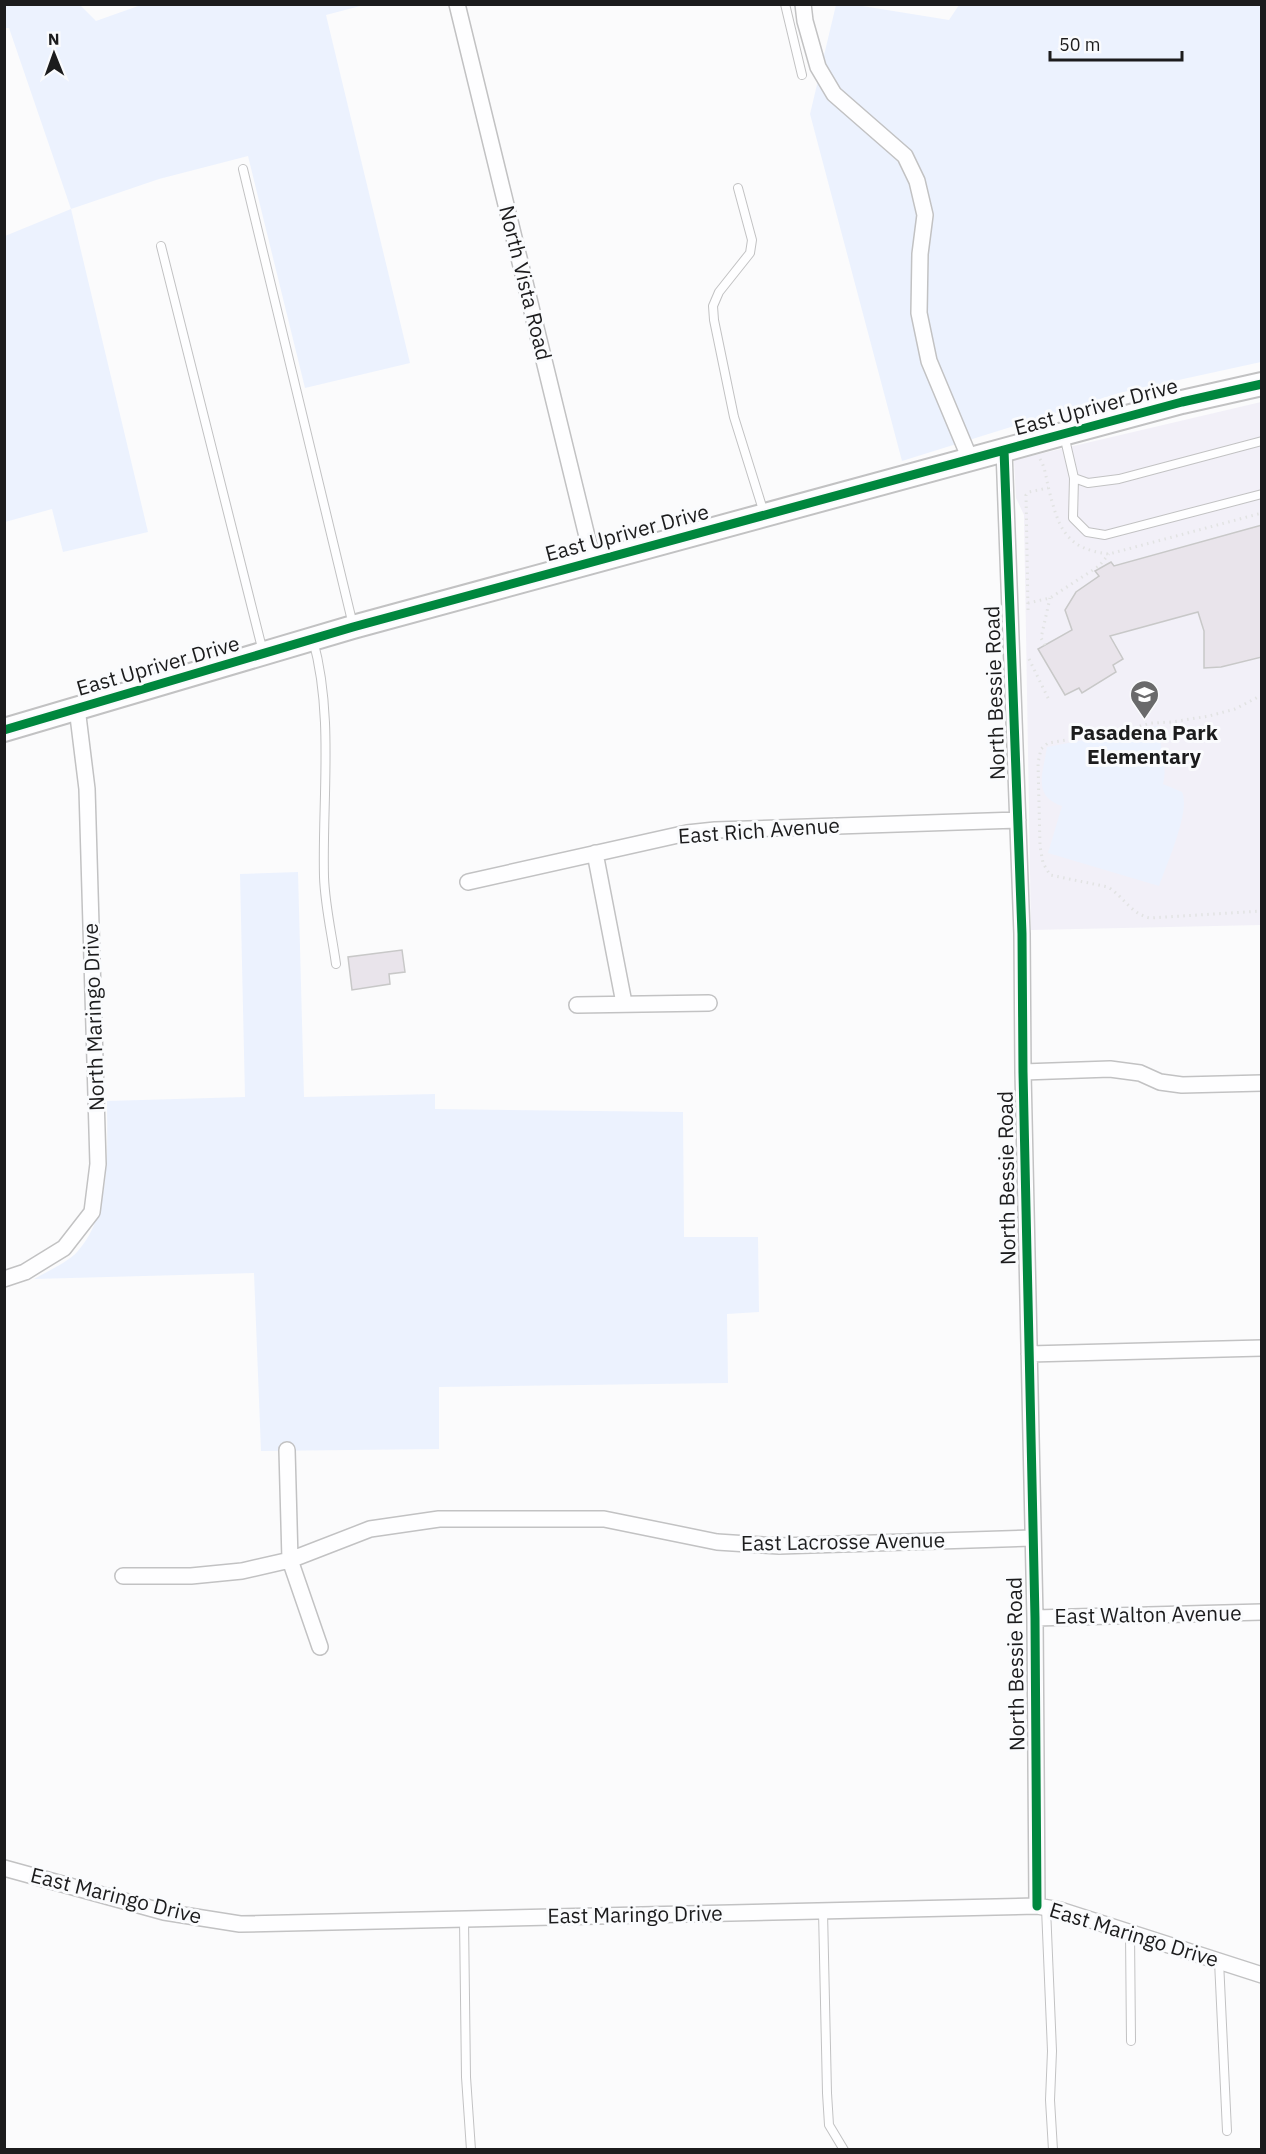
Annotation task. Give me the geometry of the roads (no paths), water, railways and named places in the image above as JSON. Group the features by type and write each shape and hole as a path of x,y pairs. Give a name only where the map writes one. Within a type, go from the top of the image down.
{"main road":[{"name":"East Upriver Drive","path":"4,730 353,627 1182,402 1262,384"}],"street":[{"name":"North Vista Road","path":"457,4 593,561"},
{"path":"803,4 805,21 818,67 834,94 905,156 917,181 925,215 919,313 929,361 970,459"},
{"name":"North Bessie Road","path":"1004,450 1022,934 1032,1538 1042,1907"},
{"name":"North Maringo Drive","path":"4,1279 25,1272 64,1248 92,1212 98,1164 87,789 77,708"},
{"name":"East Rich Avenue","path":"468,882 687,833 715,830 1018,820"},
{"path":"595,853 624,1004"},
{"path":"577,1005 709,1003"},
{"path":"1023,1072 1110,1070 1140,1073 1160,1082 1182,1085 1262,1083"},
{"path":"1029,1354 1262,1348"},
{"path":"287,1450 290,1560 320,1647"},
{"name":"East Lacrosse Avenue","path":"123,1576 191,1576 231,1572 290,1560 370,1529 439,1519 604,1520 717,1542 778,1546 1032,1538"},
{"name":"East Walton Avenue","path":"1035,1618 1262,1612"},
{"name":"East Maringo Drive","path":"4,1868 164,1912 240,1924 1042,1907 1262,1975"}],"lane":[{"path":"785,4 802,75"},
{"path":"243,170 353,627"},
{"path":"738,188 752,240 750,253 719,292 713,306 714,320 734,417 764,515"},
{"path":"161,246 264,653"},
{"path":"1063,434 1074,478 1073,518 1087,532 1105,535 1262,494"},
{"path":"1074,478 1088,483 1119,478 1262,441"},
{"path":"312,639 321,669 324,721 324,880 336,964"},
{"path":"1042,1907 1052,2051 1050,2100 1053,2150"},
{"path":"823,1911 827,2093 830,2125 844,2150"},
{"path":"464,1919 466,2067 471,2150"},
{"path":"1130,1933 1131,2041"},
{"path":"1219,1961 1227,2131"}],"place":[{"name":"Pasadena Park Elementary","path":"1144,720"}]}
